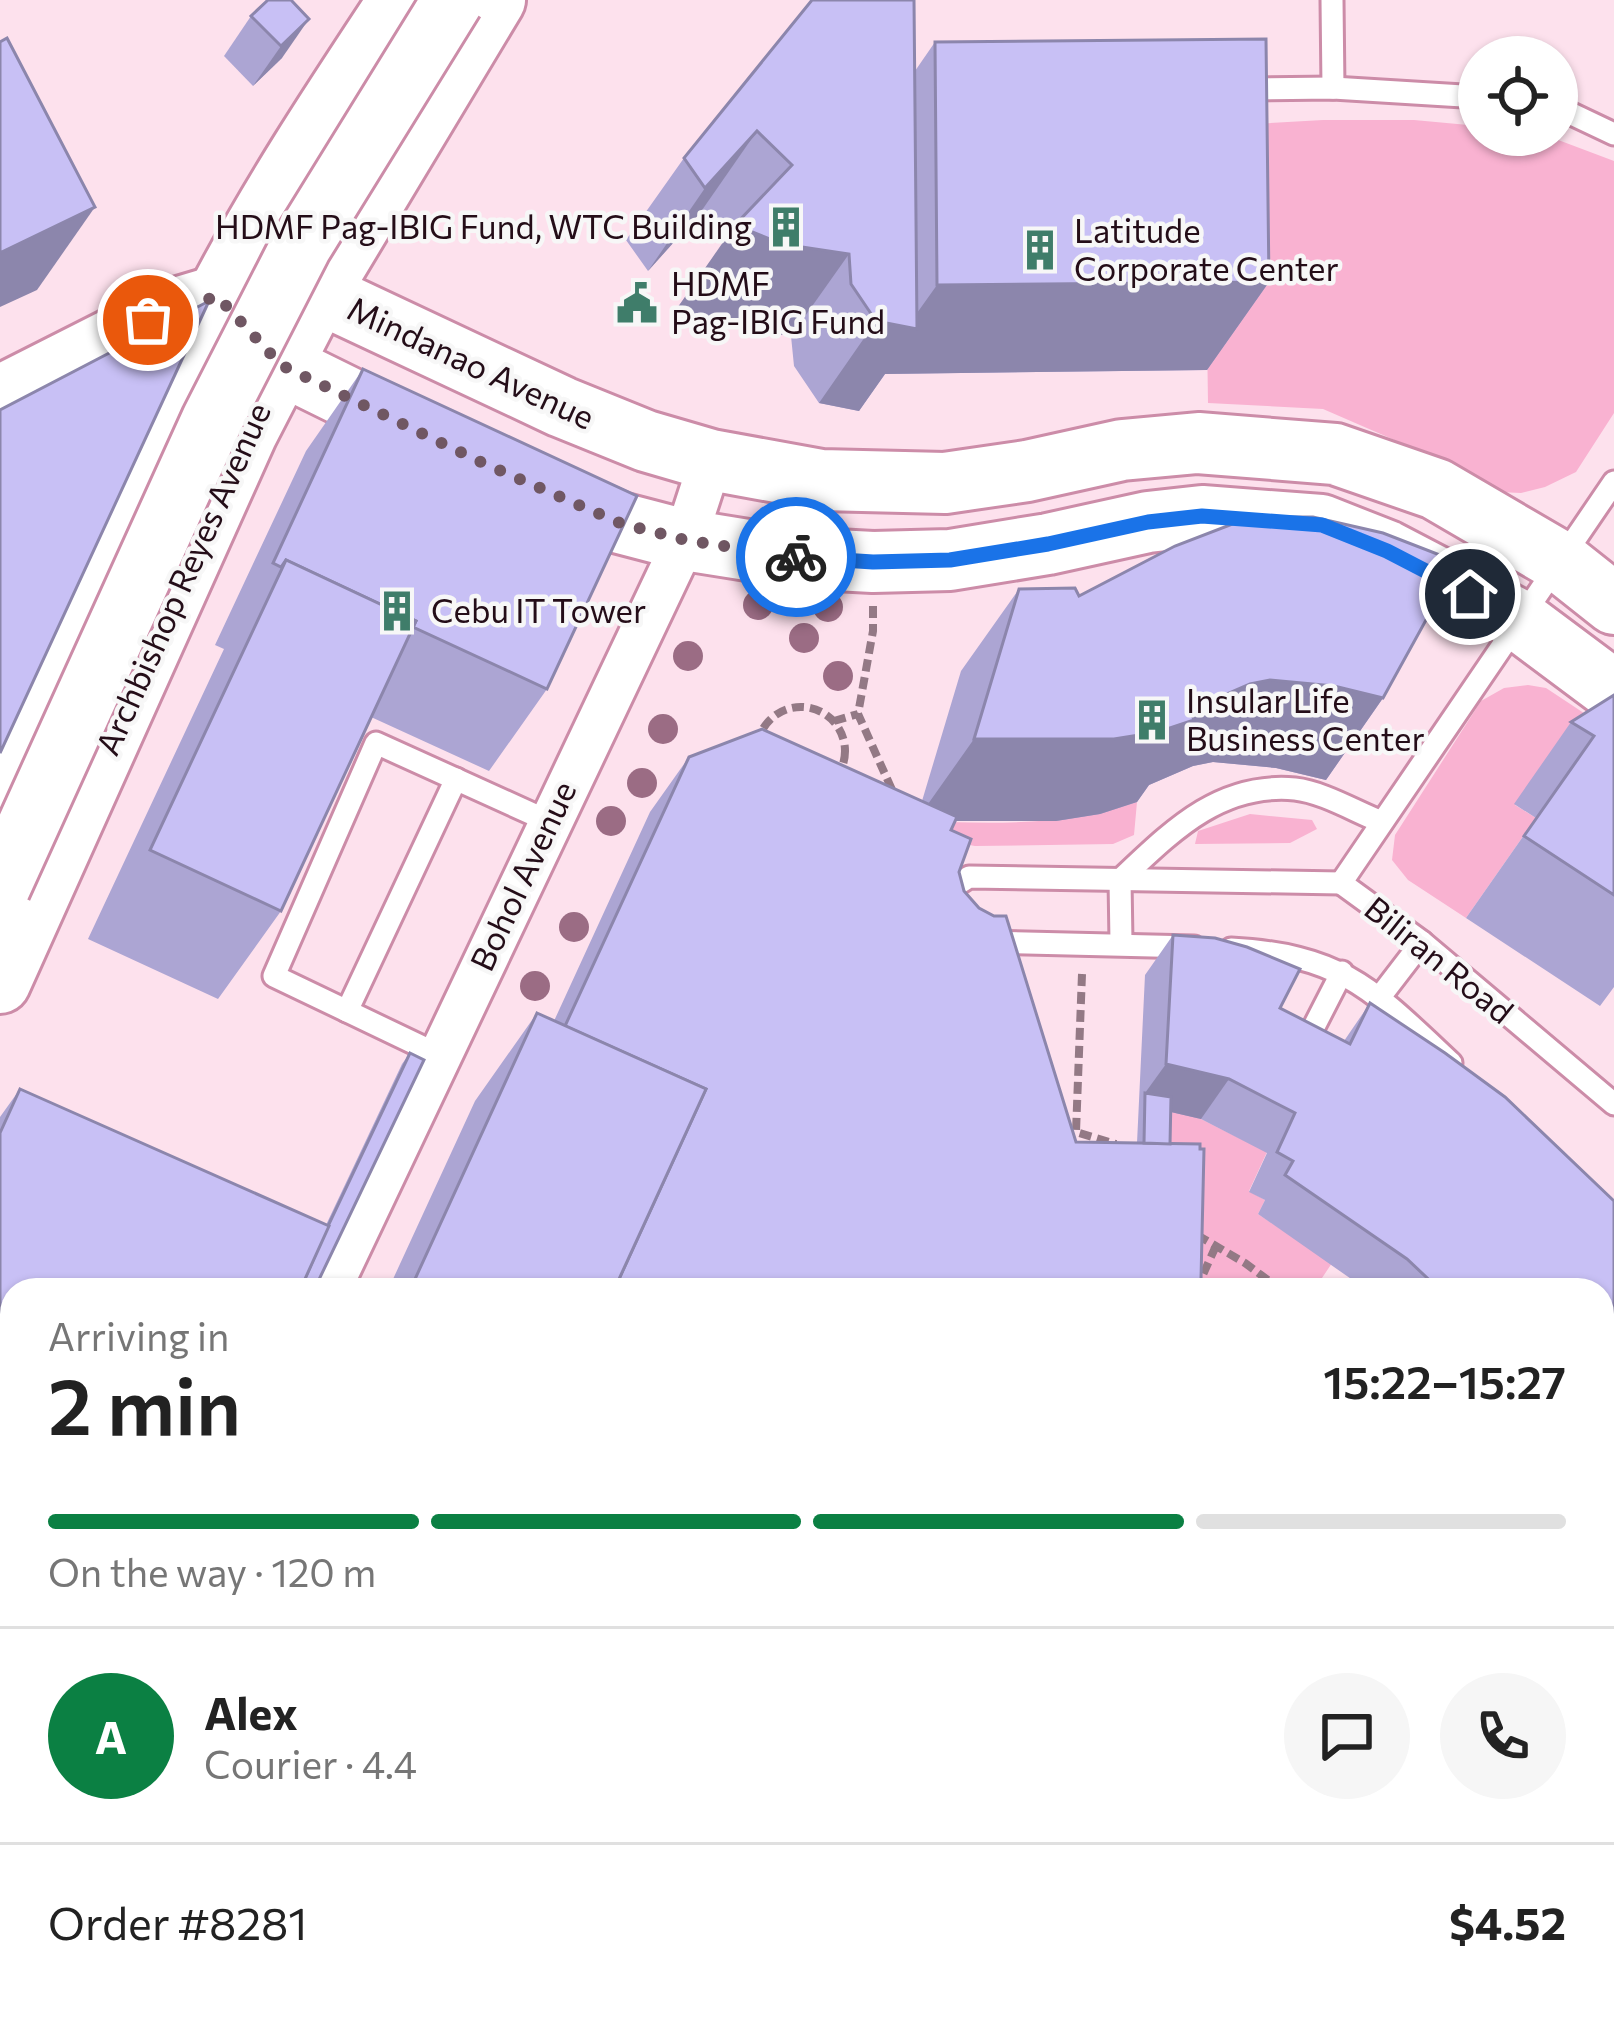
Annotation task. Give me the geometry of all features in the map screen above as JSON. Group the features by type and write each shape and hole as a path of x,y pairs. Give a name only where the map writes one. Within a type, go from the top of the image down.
{"main road":[{"path":"0,797 166,399 217,296 273,195 399,0"},
{"name":"Archbishop Reyes Avenue","path":"0,887 212,420 291,265 453,0"},
{"name":"Archbishop Reyes Avenue","path":"0,983 281,365 319,293 495,0"},
{"name":"Mindanao Avenue","path":"0,396 140,323 217,296 319,293 562,407 646,441 711,460 820,480 946,483 1198,442 1335,454 1436,489 1561,562 1614,604"},
{"path":"217,296 281,365 620,523 685,540 798,557 873,562 950,560 1202,516 1322,525 1387,551 1519,620 1614,691"}],"street":[{"name":"Bohol Avenue","path":"334,1278 685,540 711,460"}],"lane":[{"path":"1332,0 1333,88"},
{"path":"1214,89 1333,88 1458,96"},
{"path":"1578,117 1614,134"},
{"name":"Biliran Road","path":"1614,482 1341,883 1422,942 1614,1104"},
{"path":"439,1054 274,976 376,743 548,821"},
{"path":"347,1011 456,779"},
{"path":"1121,942 1120,880 1181,823 1228,795 1297,789 1382,821"},
{"path":"947,923 947,898 969,877 1341,883"},
{"path":"965,940 1121,942 1282,952 1342,972 1379,998 1467,1077"},
{"path":"1379,998 1422,942"},
{"path":"1293,1069 1342,972"}],"path":[{"path":"873,562 873,631 858,715 896,799"},
{"path":"834,721 842,733 845,760 831,785 805,795 778,789 767,779 757,754 759,738 777,715 807,707 834,721 858,715"},
{"path":"1082,970 1076,1132 1137,1150"},
{"path":"1181,1223 1265,1278"},
{"path":"1201,1278 1215,1248"}],"shaded area":[{"path":"1414,120 1458,124 1458,156 1578,156 1578,147 1614,161 1614,413 1576,472 1545,487 1499,492 1459,468 1323,409 1208,403 1204,127"},
{"path":"1504,688 1546,688 1614,733 1515,805 1536,818 1466,918 1408,880 1392,860 1395,835 1481,701"},
{"path":"1137,802 1134,835 1113,844 975,846 957,839 948,822 1044,821"},
{"path":"1250,814 1312,820 1317,829 1290,843 1195,844 1198,831"},
{"path":"1164,1107 1201,1119 1267,1152 1249,1191 1265,1200 1258,1214 1332,1263 1322,1278 1164,1278"}],"building":[{"path":"268,0 291,0 309,19 281,46 251,16"},
{"path":"812,0 914,0 917,329 876,321 851,284 849,254 782,244 735,225 792,165 757,131 705,188 684,158"},
{"path":"7,38 95,207 0,253 0,42"},
{"path":"1266,39 1269,282 937,285 935,42"},
{"path":"209,301 0,753 0,410"},
{"path":"363,369 637,496 547,689 413,627 416,621 286,560 281,567 273,563"},
{"path":"1313,517 1383,533 1458,562 1383,698 1334,686 1270,680 1190,710 1194,720 1158,732 1114,739 974,739 1019,589 1075,588 1079,596 1175,546 1235,523"},
{"path":"286,560 416,621 281,911 150,850"},
{"path":"1614,695 1614,895 1524,836 1594,736 1571,722"},
{"path":"762,729 957,817 951,830 971,839 959,872 964,891 979,908 1006,916 1076,1142 1200,1144 1204,1149 1201,1278 619,1278 706,1089 565,1026 689,757"},
{"path":"1173,935 1215,938 1300,969 1280,1008 1350,1044 1370,1003 1505,1097 1614,1201 1614,1278 1427,1278 1285,1175 1293,1161 1277,1152 1295,1113 1229,1079 1166,1064"},
{"path":"537,1013 706,1089 619,1278 416,1278"},
{"path":"410,1053 424,1060 320,1278 305,1278"},
{"path":"20,1089 329,1226 305,1278 0,1278 0,1133"},
{"path":"1145,1093 1171,1097 1170,1144 1144,1143"}],"way so far":[{"path":"148,320 217,296 281,365 483,463 620,523 685,540 796,557"}],"place":[{"name":"HDMF Pag-IBIG Fund, WTC Building","path":"786,227"},
{"name":"Latitude Corporate Center","path":"1040,250"},
{"name":"HDMF Pag-IBIG Fund","path":"637,303"},
{"name":"Cebu IT Tower","path":"397,611"},
{"name":"Insular Life Business Center","path":"1152,720"}],"route":[{"path":"796,557 950,560 1202,516 1322,525 1387,551 1470,594"}]}
